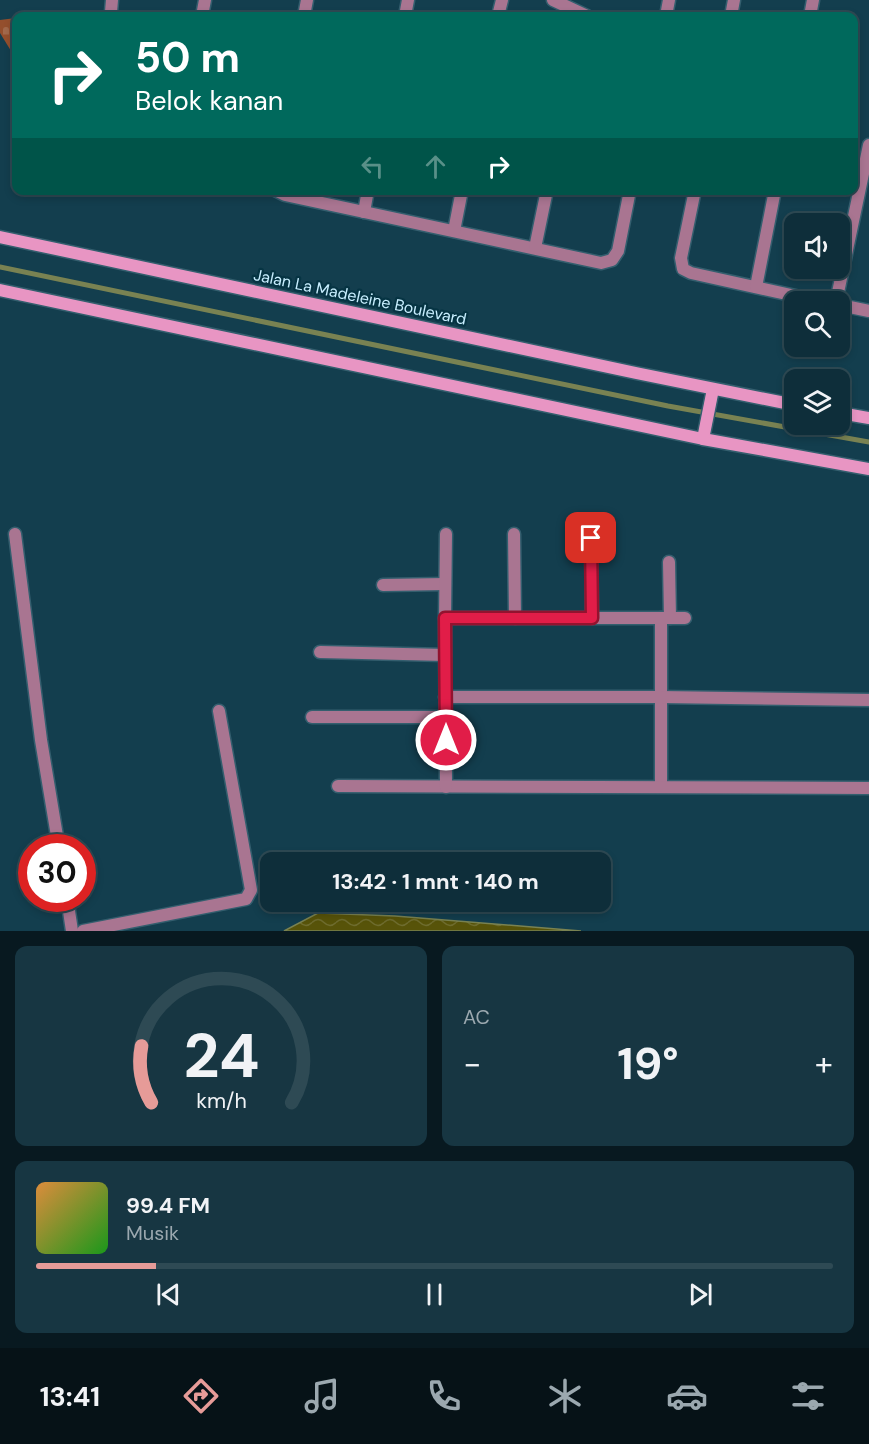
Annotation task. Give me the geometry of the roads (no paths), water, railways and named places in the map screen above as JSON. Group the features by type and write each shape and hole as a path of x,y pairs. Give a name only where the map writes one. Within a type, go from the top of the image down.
{"street":[{"path":"553,0 576,12"},
{"path":"838,291 869,145"},
{"path":"285,195 601,263 612,260 618,251 629,195"},
{"path":"364,212 367,195"},
{"path":"453,231 461,195"},
{"path":"535,248 546,195"},
{"path":"694,195 681,258 683,269 691,273 784,293"},
{"path":"756,287 774,195"},
{"name":"Jalan La Madeleine Boulevard","path":"0,237 713,390 784,403"},
{"path":"0,291 703,439 869,469"},
{"path":"850,307 869,311"},
{"path":"703,439 713,390"},
{"path":"850,415 869,418"},
{"path":"15,534 41,740 57,834"},
{"path":"446,534 446,787"},
{"path":"514,534 515,618"},
{"path":"591,538 592,618"},
{"path":"661,786 661,697 669,562"},
{"path":"383,585 445,584"},
{"path":"445,618 685,618"},
{"path":"320,652 445,655"},
{"path":"445,697 869,700"},
{"path":"84,931 246,899 250,890 219,711"},
{"path":"312,717 446,717"},
{"path":"338,786 869,788"},
{"path":"69,912 72,931"}],"water":[{"path":"318,913 395,916 581,931 284,931"}],"waterway":[{"path":"0,267 668,406 869,442"}]}
